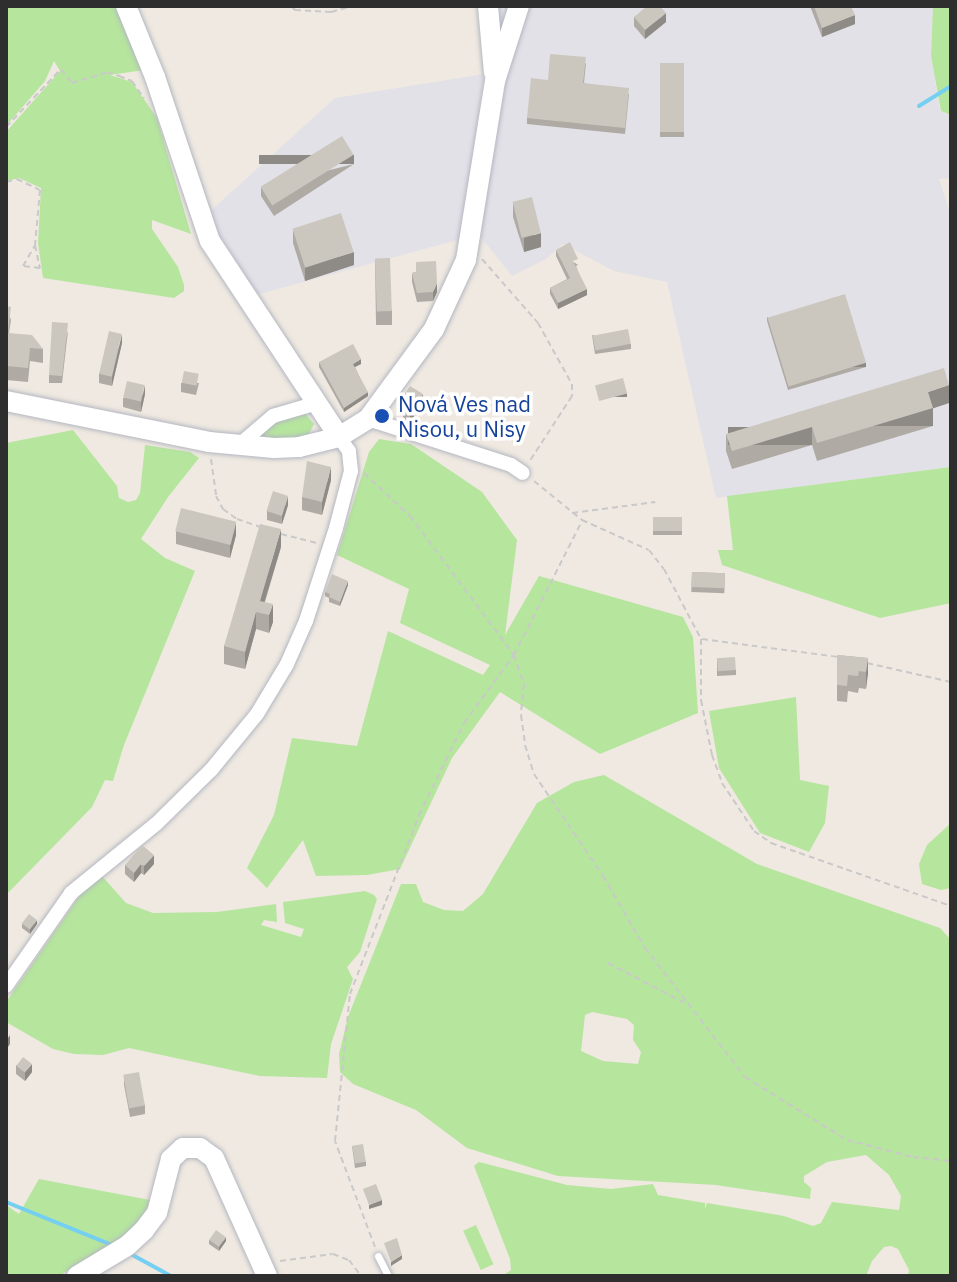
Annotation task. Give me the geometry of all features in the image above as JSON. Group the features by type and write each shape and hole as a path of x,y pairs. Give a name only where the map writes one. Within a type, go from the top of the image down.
{"street":[{"path":"6,986 71,893 156,824 211,770 257,714 299,635 332,541 351,471 349,451 210,241 166,108 126,6"},
{"path":"488,6 495,81"},
{"path":"6,401 209,442 239,445 299,447 339,437 368,419 434,329 450,299 469,243 495,81 519,6"},
{"path":"239,445 273,416 317,403"},
{"path":"368,419 511,465 523,473"},
{"path":"77,1276 127,1246 144,1230 157,1213 171,1159 183,1148 200,1148 214,1158 266,1273"}],"lane":[{"path":"378,1256 388,1276"}],"path":[{"path":"291,6 295,10 331,12 352,6"},
{"path":"6,127 61,69 72,83 107,72 132,81 147,101 166,108"},
{"path":"6,182 17,179 40,190 35,245 40,268 23,266 35,245"},
{"path":"469,243 538,323 572,384 572,396 523,473 582,520 649,550 681,598 701,639 701,700 712,755 722,783 754,831 771,843 951,906"},
{"path":"209,442 216,496 223,509 237,519 262,529"},
{"path":"350,460 410,516 514,655 524,684 521,715 525,745 534,774 603,876 645,948 745,1077 847,1140 913,1157 951,1161"},
{"path":"571,513 655,502"},
{"path":"378,1256 335,1141 350,994 419,815 464,723 514,655 582,520"},
{"path":"275,532 311,543 332,541"},
{"path":"701,639 838,657"},
{"path":"853,660 951,682"},
{"path":"608,963 687,1004"},
{"path":"266,1273 292,1258 333,1254 349,1260 361,1276"}],"shaded area":[{"path":"479,6 933,6 931,56 940,111 951,115 951,178 939,179 951,215 951,467 716,498 667,282 614,271 563,244 546,259 512,276 480,236 506,79 484,75 461,239 252,296 226,257 207,214 335,98 484,74"}],"green space":[{"path":"6,6 122,6 144,70 110,75 132,82 157,118 191,234 152,220 152,229 178,267 184,285 184,291 174,298 43,278 38,243 41,188 19,178 6,181 6,132 60,71 54,61 45,81 6,126"},
{"path":"933,6 951,6 951,115 941,111 931,56"},
{"path":"304,412 314,424 307,438 295,442 256,436 288,415"},
{"path":"73,430 117,486 119,498 128,502 136,500 140,493 145,445 190,452 199,458 168,497 141,539 165,558 195,571 124,745 113,781 105,780 92,807 6,895 6,443"},
{"path":"379,439 411,444 482,492 517,540 505,635 539,576 683,617 693,637 698,713 600,754 500,692 452,758 400,869 367,875 316,876 303,840 267,888 247,868 274,815 292,738 357,746 388,631 483,675 490,665 400,623 409,589 337,555 369,452"},
{"path":"951,467 951,603 880,618 722,565 718,550 733,550 727,496"},
{"path":"796,697 800,780 829,786 825,823 809,852 760,833 719,768 709,711"},
{"path":"604,775 757,864 940,928 951,940 951,1276 908,1276 909,1270 898,1249 891,1246 884,1247 872,1261 866,1276 502,1276 511,1270 510,1259 474,1166 479,1162 567,1185 611,1189 653,1184 658,1195 705,1203 705,1209 707,1203 784,1216 813,1226 821,1223 832,1202 899,1210 901,1196 889,1175 866,1155 827,1162 804,1176 804,1182 811,1188 810,1199 716,1185 558,1176 467,1148 416,1110 353,1084 340,1072 339,1054 348,1017 401,884 416,884 423,902 444,910 463,911 483,894 537,803 574,782","holes":["592,1012 627,1019 634,1025 633,1040 641,1052 638,1064 603,1061 581,1051 585,1015"]},
{"path":"951,823 951,888 941,890 922,884 919,864 927,845"},
{"path":"102,876 126,903 153,913 217,912 276,904 277,922 264,920 261,925 301,937 304,929 285,923 283,902 365,891 374,895 377,899 360,952 347,967 353,979 331,1044 327,1078 260,1076 129,1048 103,1055 74,1054 53,1049 6,1022 6,1002 85,888"},
{"path":"39,1179 150,1200 142,1225 59,1276 6,1276 6,1205 19,1214"},
{"path":"476,1225 493,1264 481,1270 463,1231"}],"building":[{"path":"647,6 660,6 666,13 645,30 634,17"},
{"path":"814,6 851,6 855,15 822,28"},
{"path":"550,54 586,57 583,83 629,88 625,128 527,118 531,78 548,80"},
{"path":"660,63 684,63 684,132 660,132"},
{"path":"342,136 354,155 272,206 261,187"},
{"path":"532,197 541,233 522,238 513,202"},
{"path":"341,213 354,252 305,268 292,229"},
{"path":"570,242 578,259 573,261 587,289 558,303 550,288 570,278 556,250"},
{"path":"390,258 392,311 377,311 375,259"},
{"path":"436,261 437,283 433,292 417,293 412,273 416,272 416,262"},
{"path":"845,294 866,363 789,387 768,318"},
{"path":"6,306 11,307 8,333 32,335 43,349 30,348 28,368 6,366"},
{"path":"52,322 68,323 62,376 49,375"},
{"path":"628,329 631,344 596,351 593,336"},
{"path":"109,331 122,334 112,377 99,374"},
{"path":"353,344 361,359 353,364 368,392 344,408 319,362"},
{"path":"944,368 949,385 928,392 933,408 817,443 812,427 732,451 726,434"},
{"path":"184,371 199,374 196,386 182,383"},
{"path":"623,378 627,393 599,401 595,386"},
{"path":"127,381 145,385 141,402 123,398"},
{"path":"410,386 423,394 410,413 403,411 407,403 401,399"},
{"path":"307,461 331,467 322,502 302,497"},
{"path":"273,491 288,496 282,516 267,511"},
{"path":"181,508 236,522 231,545 175,531"},
{"path":"653,517 682,517 682,531 653,531"},
{"path":"260,524 281,529 260,601 273,604 269,615 256,612 245,652 224,646"},
{"path":"692,572 725,573 724,588 691,587"},
{"path":"332,574 348,581 340,602 325,592"},
{"path":"837,655 868,658 866,672 859,671 858,676 848,675 847,686 837,685"},
{"path":"735,657 736,670 718,671 717,658"},
{"path":"142,845 154,855 134,873 125,865"},
{"path":"29,914 37,920 30,930 22,924"},
{"path":"23,1057 32,1064 25,1072 16,1066"},
{"path":"139,1072 145,1105 129,1108 123,1075"},
{"path":"363,1144 366,1162 355,1163 352,1146"},
{"path":"376,1184 382,1200 369,1205 363,1189"},
{"path":"216,1230 226,1237 219,1247 209,1240"},
{"path":"397,1238 402,1255 391,1262 384,1243"}],"waterway":[{"path":"919,106 951,86"},
{"path":"6,1202 112,1245"},
{"path":"127,1252 171,1276"}],"place":[{"name":"Nová Ves nad Nisou, u Nisy","path":"382,416"}]}
